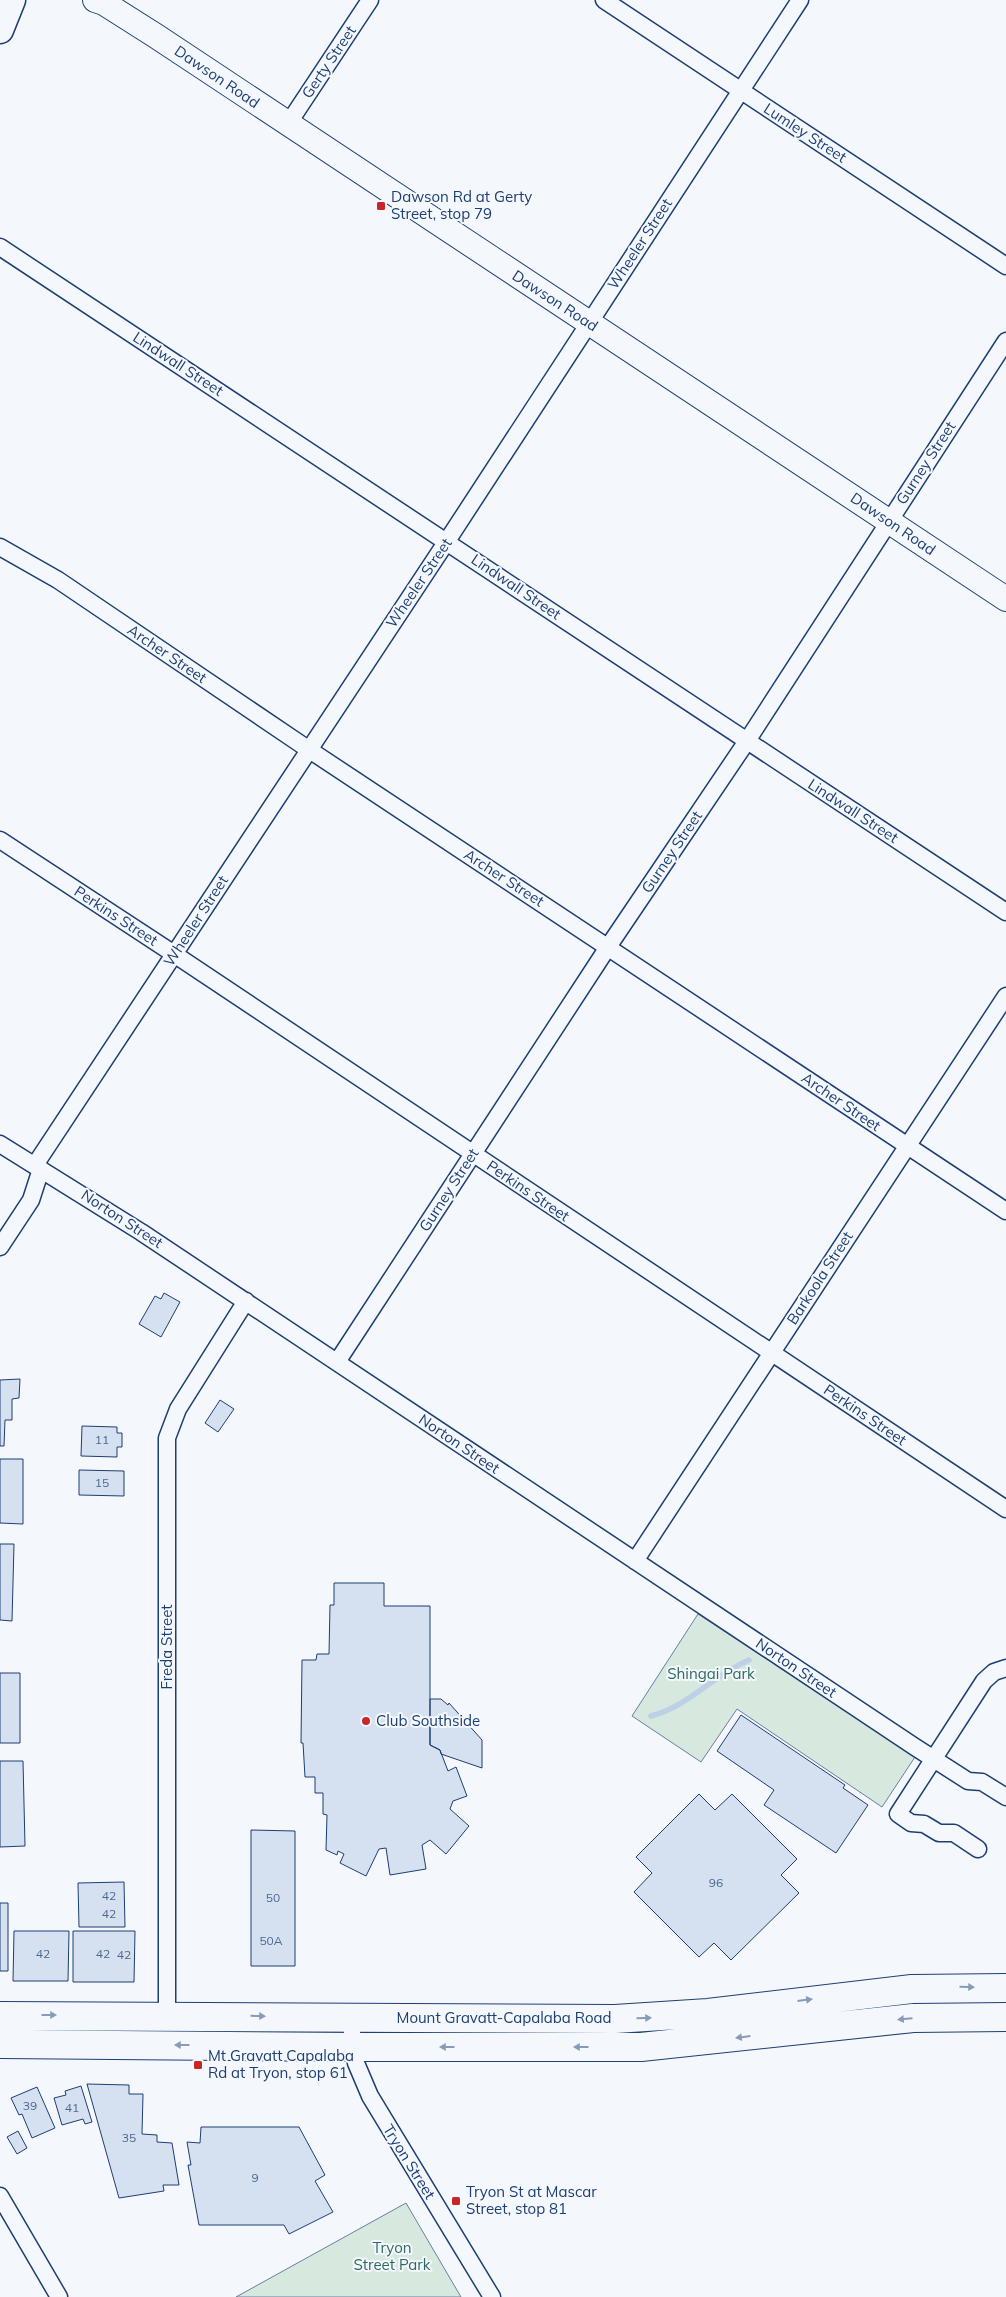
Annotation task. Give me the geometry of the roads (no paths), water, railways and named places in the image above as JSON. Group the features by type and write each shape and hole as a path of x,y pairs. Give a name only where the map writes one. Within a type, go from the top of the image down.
{"highway":[{"name":"Mount Gravatt-Capalaba Road","path":"0,2016 664,2017 912,1989 1006,1988"},
{"name":"Mount Gravatt-Capalaba Road","path":"0,2044 353,2047 657,2046 913,2018 1006,2017"}],"main road":[{"path":"0,30 12,0"},
{"name":"Dawson Road","path":"100,1 1006,599"}],"street":[{"name":"Gerty Street","path":"288,124 370,0"},
{"name":"Lumley Street","path":"604,0 1006,266"},
{"name":"Wheeler Street","path":"0,1247 31,1200 38,1167 174,954 447,541 800,0"},
{"name":"Lindwall Street","path":"0,247 1006,912"},
{"name":"Gurney Street","path":"337,1362 608,947 747,741 1006,341"},
{"name":"Archer Street","path":"0,547 58,580 309,749 1006,1211"},
{"name":"Perkins Street","path":"0,840 1006,1509"},
{"name":"Barkoola Street","path":"635,1561 1006,996"},
{"name":"Norton Street","path":"0,1144 246,1302 968,1781 982,1782 1006,1797"},
{"name":"Freda Street","path":"167,2015 167,1438 178,1409 246,1302"},
{"path":"978,1849 954,1833 939,1833 924,1824 911,1823 898,1814 984,1681 994,1672 1006,1668"},
{"name":"Tryon Street","path":"350,2017 353,2047 360,2074 380,2116 492,2297"},
{"path":"0,2196 59,2297"}],"waterway":[{"path":"651,1716 677,1705 723,1674 749,1660"}],"place":[{"name":"Dawson Rd at Gerty Street, stop 79","path":"381,206"},
{"name":"Club Southside","path":"366,1721"},
{"name":"Mt Gravatt Capalaba Rd at Tryon, stop 61","path":"198,2065"},
{"name":"Tryon St at Mascar Street, stop 81","path":"456,2201"}],"park label":[{"name":"Shingai Park","path":"711,1674"},
{"name":"Tryon Street Park","path":"392,2256"}]}
